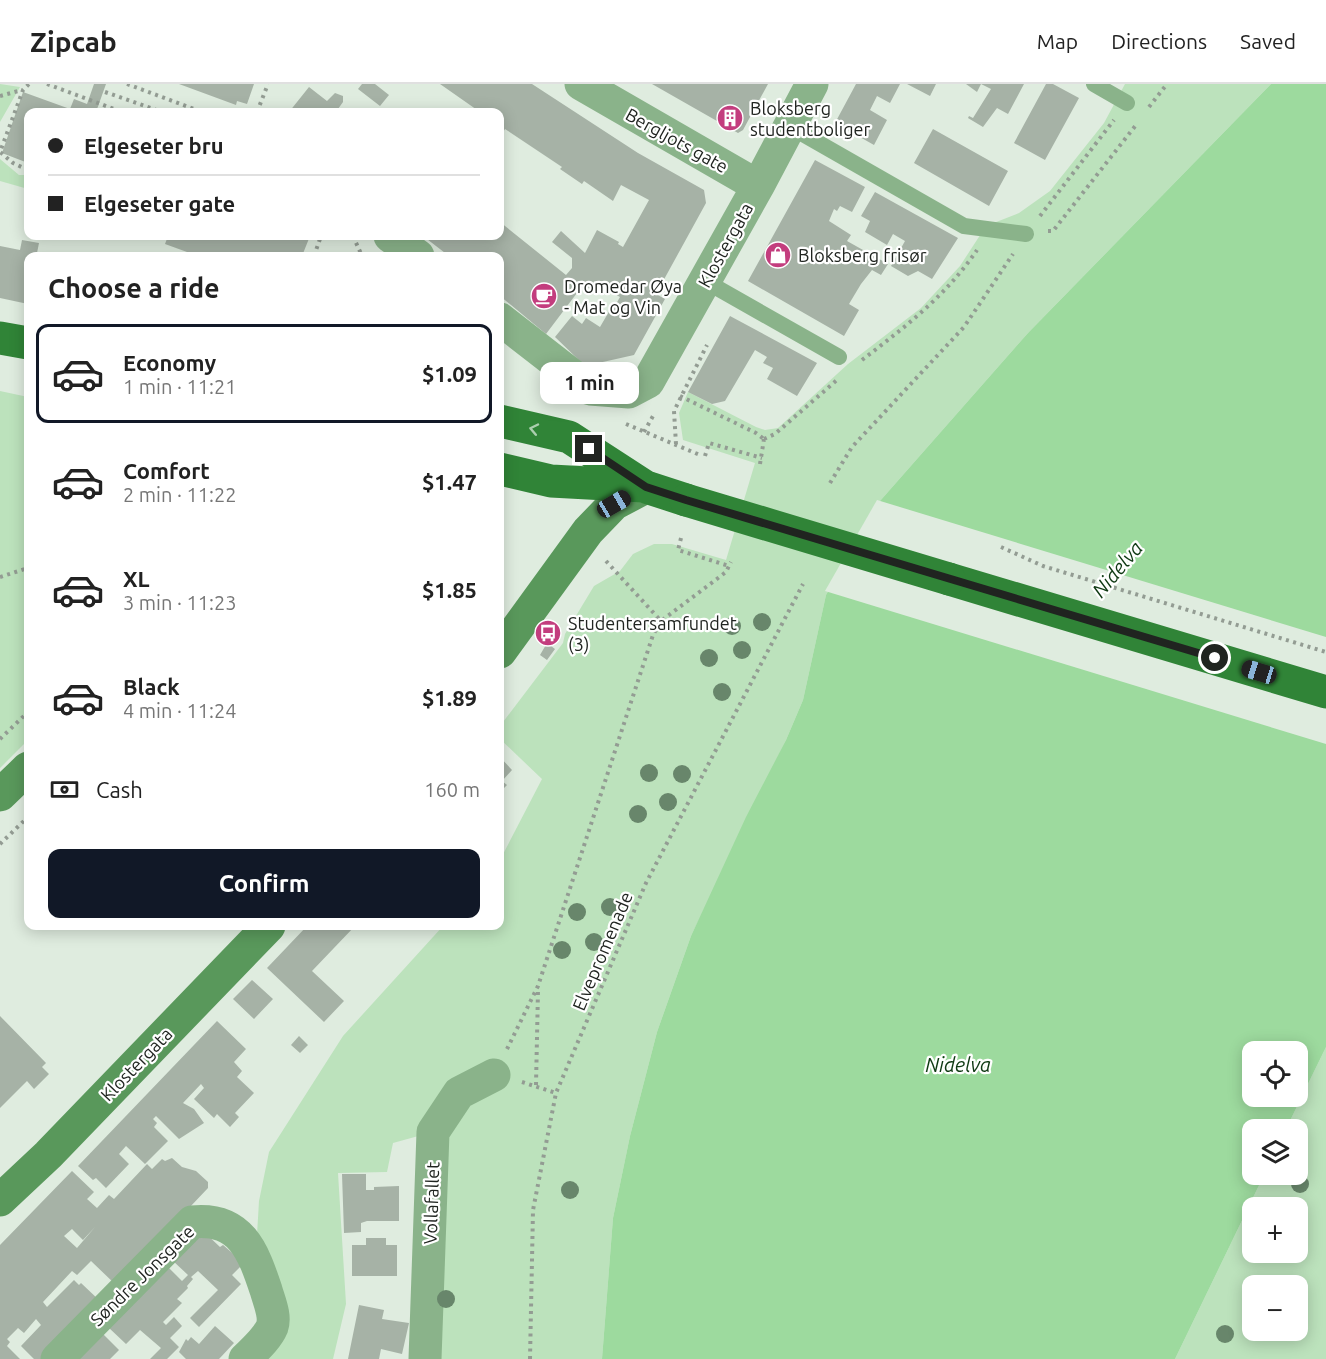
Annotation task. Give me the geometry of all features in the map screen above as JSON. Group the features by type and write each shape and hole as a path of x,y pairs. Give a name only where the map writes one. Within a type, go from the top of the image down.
{"main road":[{"path":"0,338 24,342"},
{"path":"504,422 569,437 646,487"},
{"path":"504,470 551,481 646,487 1326,692"},
{"path":"504,646 588,531 614,504 646,487"},
{"path":"0,795 24,772"},
{"name":"Klostergata","path":"0,1200 56,1146 265,930"}],"street":[{"name":"Klostergata","path":"504,322 590,388 629,392 639,389 648,382 758,186 812,84"},
{"name":"Bergljots gate","path":"592,87 758,186"},
{"path":"395,240 412,252"},
{"name":"Vollafallet","path":"425,1359 433,1132 459,1093 494,1075"},
{"name":"Søndre Jonsgate","path":"57,1359 192,1222 209,1220 231,1229 246,1242 257,1263 273,1318 266,1336 245,1359"}],"lane":[{"path":"1094,84 1127,103"},
{"path":"789,126 964,226 1026,234"},
{"path":"705,281 840,357"}],"path":[{"path":"24,168 13,163 0,152 23,90 29,84"},
{"path":"46,84 111,108"},
{"path":"127,84 191,108"},
{"path":"259,108 268,84"},
{"path":"1146,111 1167,84"},
{"path":"0,96 23,90"},
{"path":"105,92 151,108"},
{"path":"830,483 852,447 964,327 1026,234 1127,103"},
{"path":"1026,234 1053,231 1139,121"},
{"path":"860,361 924,312 963,270 989,231"},
{"path":"764,439 775,434 842,376"},
{"path":"675,396 682,396 764,439"},
{"path":"676,444 674,411 682,396"},
{"path":"644,432 656,410"},
{"path":"624,423 702,455 709,443 762,458"},
{"path":"760,464 764,439"},
{"path":"494,1075 538,986 653,635 661,621 726,572 730,564 678,550 681,538"},
{"path":"1000,548 1044,566 1326,652"},
{"path":"606,561 661,621"},
{"path":"0,577 24,569"},
{"name":"Elvepromenade","path":"530,1359 533,1210 556,1093 646,883 803,584"},
{"path":"0,739 24,716"},
{"path":"0,844 24,821"},
{"path":"536,1085 538,986"}],"shaded area":[{"path":"0,84 20,87 0,122"},
{"path":"1125,84 1271,84 1028,333 880,501 826,595 803,700 691,936 657,1032 630,1136 613,1218 602,1359 436,1359 422,1135 393,1143 387,1172 338,1173 346,1304 333,1359 261,1359 257,1235 259,1201 269,1152 343,1036 439,930 504,930 504,852 542,779 504,743 504,721 563,643 565,634 594,586 620,571 633,554 654,544 672,544 726,560 755,463 683,440 679,413 688,392 756,427 765,430 778,428 848,364 921,308 960,266 986,226 1019,213 1050,191 1104,123"},
{"path":"0,159 19,175 24,175 24,188 0,181"},
{"path":"0,391 24,396 24,744 0,768"},
{"path":"1326,1047 1326,1359 1175,1359 1242,1220 1242,1263 1308,1263 1308,1197 1253,1197 1259,1185 1308,1185 1308,1119 1291,1119 1297,1107 1308,1107 1308,1084"}],"water":[{"name":"Nidelva","path":"1271,84 1326,84 1326,1047 1308,1084 1308,1041 1242,1041 1242,1107 1297,1107 1291,1119 1242,1119 1242,1185 1259,1185 1253,1197 1242,1197 1242,1220 1175,1359 602,1359 613,1218 630,1136 657,1032 691,936 803,700 826,595 880,501 1028,333"}],"pier":[{"path":"877,500 1326,637 1326,744 825,591"}],"building":[{"path":"94,84 106,84 97,108 70,108 74,99 87,104"},
{"path":"179,84 254,84 247,104 237,101 236,105"},
{"path":"362,84 375,84 389,95 380,106 358,89"},
{"path":"440,84 532,84 638,153 704,190 706,203 656,294 665,299 634,355 585,366 555,337 572,316 582,324 586,318 600,327 620,297 601,286 597,292 583,285 546,334 504,299 504,252 444,252 428,240 504,240 504,225 566,275 572,268 572,258 552,242 561,231 585,253 597,230 619,242 618,244 623,247 649,200 621,185 613,201 584,181 582,184 560,169 562,167 505,129 504,131 504,108 474,108"},
{"name":"Bloksberg studentboliger","path":"652,84 768,84 743,130 738,133"},
{"path":"856,84 900,84 890,103 877,96 870,110 887,120 874,145 835,123"},
{"path":"907,84 936,84 930,96"},
{"path":"966,84 981,84 977,92"},
{"path":"981,84 1024,84 1008,114 997,108 983,127 968,118 969,116 973,118 991,89"},
{"path":"1046,84 1053,84 1079,98 1045,160 1014,143"},
{"path":"309,87 327,101 335,93 343,96 343,102 339,108 292,108"},
{"path":"23,92 67,108 24,108 24,161 2,153"},
{"path":"933,129 1008,171 989,206 914,163"},
{"path":"815,160 865,187 852,212 840,206 837,211 834,209 829,221 851,235 847,241 888,264 881,275 872,270 861,284 849,304 859,310 844,336 748,281"},
{"path":"875,192 958,238 932,279 918,271 908,276 891,266 905,241 893,234 887,245 865,232 870,221 861,216"},
{"path":"22,240 39,243 37,252 24,252 24,303 0,298 0,246 20,250"},
{"path":"166,240 308,240 304,252 187,252 165,244"},
{"path":"730,316 817,363 797,396 767,379 773,368 763,363 767,357 755,350 725,401 712,404 688,392"},
{"path":"547,643 555,649 547,660 540,655"},
{"path":"504,761 512,770 504,779"},
{"path":"303,930 351,930 312,971 344,1001 324,1022 267,968"},
{"path":"252,980 273,999 254,1019 233,999"},
{"path":"0,1016 46,1063 42,1067 49,1074 34,1089 27,1081 0,1108"},
{"path":"217,1021 246,1049 234,1062 242,1071 237,1077 254,1093 235,1113 239,1117 230,1127 217,1114 214,1118 194,1099 204,1088 201,1084 183,1103 194,1109 204,1123 179,1139 156,1116 153,1119 157,1123 154,1127 168,1141 145,1164 126,1146 119,1154 129,1164 106,1188 96,1178 93,1180 78,1166"},
{"path":"299,1036 308,1045 300,1053 291,1045"},
{"path":"172,1158 182,1167 196,1171 208,1182 208,1188 116,1285 91,1261 77,1275 72,1271 43,1302 47,1307 74,1280 79,1285 81,1283 100,1301 44,1359 34,1359 21,1346 41,1325 36,1319 24,1333 18,1328 7,1339 10,1342 7,1346 20,1359 0,1359 0,1245 72,1171 94,1192 87,1199 97,1208 109,1195 114,1199 147,1164 152,1169 162,1159 165,1161","holes":["95,1227 77,1248 64,1236 72,1229 83,1240"]},
{"path":"342,1174 366,1174 366,1190 374,1190 374,1187 399,1186 399,1221 367,1221 361,1223 361,1232 344,1233"},
{"path":"202,1230 220,1247 223,1245 244,1263 232,1275 241,1284 199,1327 190,1318 218,1290 198,1271 191,1277 193,1279 187,1286 188,1288 177,1299 182,1303 163,1322 166,1325 174,1317 182,1326 170,1338 179,1347 167,1359 150,1359 161,1348 140,1330 126,1344 108,1327 167,1266 182,1281 188,1275 172,1260"},
{"path":"366,1238 386,1238 386,1245 397,1245 397,1276 352,1276 352,1245 366,1245"},
{"path":"359,1305 384,1310 382,1319 409,1323 402,1354 381,1349 379,1359 348,1359"},
{"path":"215,1326 234,1343 219,1359 186,1359 179,1352 186,1339 188,1341 191,1337 199,1344"},
{"path":"103,1334 119,1350 110,1359 78,1359"}],"place":[{"name":"Bloksberg studentboliger","path":"730,118"},
{"name":"Bloksberg frisør","path":"778,255"},
{"name":"Dromedar Øya - Mat og Vin","path":"544,296"},
{"name":"Studentersamfundet (3)","path":"548,633"}],"route":[{"path":"589,449 646,487 1215,658"}]}
